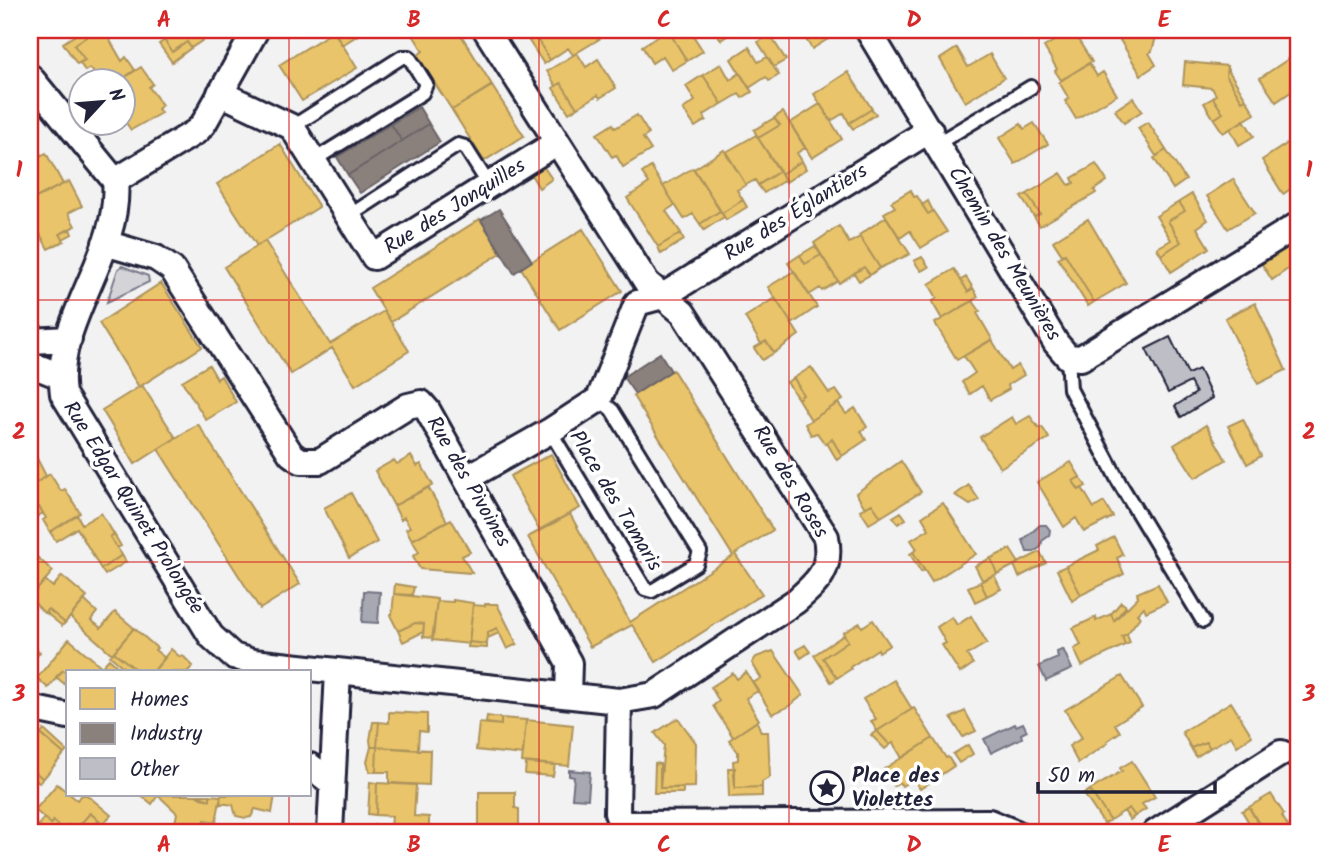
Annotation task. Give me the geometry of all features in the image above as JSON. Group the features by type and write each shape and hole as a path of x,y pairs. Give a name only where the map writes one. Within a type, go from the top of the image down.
{"street":[{"path":"30,77 115,181 197,131 256,30"},
{"name":"Rue des Roses","path":"338,671 619,701 654,695 796,601 814,586 828,561 827,537 821,526 682,313 647,283 486,30"},
{"name":"Chemin des Meunières","path":"869,30 1056,343 1068,356 1080,358 1298,225"},
{"path":"220,93 292,127"},
{"name":"Rue des Jonquilles","path":"292,127 374,257 556,143"},
{"name":"Rue des Églantiers","path":"599,399 637,303 663,296 934,136"},
{"name":"Rue Edgar Quinet Prolongée","path":"115,181 117,201 105,243 69,339 60,376 63,394 211,636 233,656 253,662 338,671"},
{"name":"Rue des Pivoines","path":"105,243 156,258 172,269 291,454 301,461 320,461 408,406 421,404 428,411 467,478 569,663 568,695"},
{"path":"30,341 69,339"},
{"path":"30,364 60,376"},
{"path":"467,478 550,431 599,399"},
{"path":"330,833 338,671"},
{"path":"611,827 617,813 619,701"},
{"path":"30,708 66,716"},
{"path":"1155,833 1281,753"},
{"path":"312,764 334,755"},
{"path":"312,767 332,783"},
{"path":"611,827 625,824 989,822 1016,833"}],"lane":[{"path":"1294,30 1298,36"},
{"path":"292,127 402,57 409,57 426,84 422,93 314,160"},
{"path":"934,136 1031,87"},
{"path":"349,216 458,145 465,147 489,185"},
{"path":"1068,356 1070,389 1119,482 1203,621"},
{"name":"Place des Tamaris","path":"550,431 645,589 652,591 696,564 700,552 612,410 599,399"}],"shaded area":[{"path":"122,266 148,276 149,282 107,302 118,269"},
{"path":"1040,525 1046,525 1050,530 1049,536 1042,541 1041,547 1034,552 1027,552 1023,540"},
{"path":"364,591 380,592 378,623 362,622"},
{"path":"1063,649 1072,669 1046,681 1039,666 1058,658 1057,652"},
{"path":"1023,723 1027,731 1021,734 1022,738 991,753 984,739 1015,724 1016,726"},
{"path":"569,770 590,772 588,799 572,798 574,777 569,776"}],"building: Homes":[{"path":"83,30 87,36 74,45 85,60 77,64 63,43"},
{"path":"97,30 104,30 122,61 126,57 132,66 82,66 80,63 85,60 74,45"},
{"path":"209,30 212,34 191,48 187,42 172,52 159,31"},
{"path":"333,30 366,30 342,45"},
{"path":"410,30 458,30 492,85 452,110 417,56 423,51"},
{"path":"547,30 596,30 601,38 573,55 568,48 550,60 536,37"},
{"path":"668,30 687,61 672,70 663,56 652,63 642,46"},
{"path":"668,30 702,30 694,37 703,51 687,61"},
{"path":"714,30 736,30 721,40"},
{"path":"800,30 840,30 841,31 812,49"},
{"path":"1072,30 1092,62 1061,80 1044,47"},
{"path":"1130,30 1158,30 1149,53 1156,65 1141,75 1120,40 1129,34"},
{"path":"334,31 357,68 302,101 279,65"},
{"path":"770,35 786,60 774,67 758,42"},
{"path":"536,37 550,60 544,64 529,41"},
{"path":"165,40 172,52 187,42 191,48 172,62 159,44"},
{"path":"749,47 758,62 767,57 779,75 769,81 766,77 749,88 731,59"},
{"path":"957,48 968,67 990,54 1004,78 965,102 940,59"},
{"path":"577,53 586,67 598,59 616,88 577,108 561,83 556,86 547,71"},
{"path":"1296,54 1298,87 1276,102 1260,78"},
{"path":"1185,62 1227,66 1226,75 1242,101 1246,99 1255,114 1223,133 1214,119 1223,113 1213,98 1216,95 1212,88 1183,85"},
{"path":"1089,63 1097,76 1103,72 1117,95 1076,119 1065,101 1069,99 1059,82"},
{"path":"721,64 730,80 740,73 752,92 742,98 739,94 722,104 703,75"},
{"path":"141,67 153,84 149,87 162,105 158,109 161,113 136,127 136,70"},
{"path":"1227,68 1246,99 1242,101 1226,75"},
{"path":"848,72 872,109 849,123 844,113 831,121 814,94"},
{"path":"703,75 722,104 704,115 706,120 695,127 683,109 695,101 686,86"},
{"path":"561,83 577,108 569,113 553,88"},
{"path":"492,86 524,136 484,161 452,110"},
{"path":"1133,98 1142,111 1124,123 1115,110"},
{"path":"1213,98 1223,113 1214,119 1204,103"},
{"path":"820,104 842,139 812,158 790,123"},
{"path":"872,109 876,114 853,129 849,123"},
{"path":"783,112 805,148 797,153 802,161 781,174 758,138 780,125 774,118"},
{"path":"637,115 649,134 643,138 651,150 623,167 616,155 612,157 597,134 613,124 615,128"},
{"path":"774,118 780,125 758,138 754,130"},
{"path":"1244,120 1254,136 1239,145 1230,129"},
{"path":"1148,122 1166,150 1156,156 1138,128"},
{"path":"1034,123 1048,144 1015,164 999,138 1021,124 1024,129"},
{"path":"756,135 780,171 758,185 755,180 746,185 726,152"},
{"path":"30,136 41,155 30,161"},
{"path":"1288,143 1298,159 1298,184 1283,194 1262,160"},
{"path":"280,144 319,207 257,246 217,184"},
{"path":"724,150 746,185 737,190 743,200 722,213 694,169"},
{"path":"1166,150 1186,180 1173,189 1154,158"},
{"path":"46,153 63,184 30,201 30,161"},
{"path":"802,161 806,169 786,182 781,174"},
{"path":"1096,164 1107,181 1094,190 1096,193 1040,226 1034,217 1040,214 1027,194 1061,173 1069,185 1074,183 1072,178"},
{"path":"543,166 552,179 539,188 530,173"},
{"path":"651,167 675,205 666,211 681,233 658,247 627,198 649,183 642,173"},
{"path":"693,168 720,211 700,224 693,214 684,219 663,186"},
{"path":"780,171 785,180 764,193 758,185"},
{"path":"1233,179 1255,213 1228,229 1207,196"},
{"path":"69,181 82,206 68,213 75,226 60,234 64,241 48,249 30,215 30,201"},
{"path":"911,190 928,214 933,211 947,232 921,248 910,231 900,238 884,213 895,207 891,202"},
{"path":"1027,194 1040,214 1034,217 1021,197"},
{"path":"1192,194 1208,220 1197,228 1209,248 1171,272 1161,255 1181,242 1168,221 1185,211 1179,202"},
{"path":"743,200 747,207 726,220 722,213"},
{"path":"928,201 933,211 928,214 922,205"},
{"path":"1179,202 1185,211 1168,221 1181,242 1161,255 1157,248 1171,240 1156,216"},
{"path":"720,211 724,217 704,230 700,224"},
{"path":"886,217 910,254 880,268 859,235"},
{"path":"480,219 501,253 391,322 370,288"},
{"path":"1088,219 1126,283 1094,302 1065,254 1062,255 1053,241"},
{"path":"839,226 849,243 860,237 880,268 870,275 864,267 839,283 814,243"},
{"path":"70,229 72,234 63,239 60,234"},
{"path":"583,229 622,291 560,330 521,268"},
{"path":"681,233 684,240 661,254 658,247"},
{"path":"265,241 330,344 384,311 409,351 355,385 332,348 291,374 224,267"},
{"path":"1289,243 1298,262 1272,280 1260,261"},
{"path":"815,246 821,255 805,264 800,255"},
{"path":"1065,254 1094,302 1088,306 1058,258"},
{"path":"800,255 805,264 821,255 838,281 809,295 788,263"},
{"path":"922,257 929,267 921,271 914,261"},
{"path":"864,267 870,275 859,281 854,273"},
{"path":"954,269 968,292 973,288 978,297 942,319 932,302 937,298 929,284"},
{"path":"794,271 817,307 792,324 768,287"},
{"path":"966,277 973,288 968,292 961,280"},
{"path":"161,283 202,347 139,387 99,323"},
{"path":"775,298 799,335 774,353 766,341 761,344 745,317"},
{"path":"973,301 992,339 957,360 935,323"},
{"path":"1255,303 1286,370 1258,384 1225,318"},
{"path":"992,340 1010,370 1018,365 1024,375 1008,385 1009,389 990,400 982,386 970,394 962,382 975,373 964,356"},
{"path":"766,341 774,353 762,360 754,348"},
{"path":"209,365 217,379 221,376 236,402 206,420 182,381"},
{"path":"811,367 829,393 836,390 843,400 811,420 798,399 803,395 794,378"},
{"path":"673,370 773,530 735,554 762,594 656,662 632,625 590,647 528,537 570,514 630,622 733,556 633,396"},
{"path":"794,378 803,395 798,399 787,382"},
{"path":"142,385 176,438 135,464 102,410"},
{"path":"838,403 846,414 855,408 867,427 861,431 866,440 842,456 832,439 825,444 817,433 811,435 805,424"},
{"path":"1030,416 1049,438 1000,468 980,437 1012,417 1016,424"},
{"path":"1243,419 1261,456 1247,464 1228,426"},
{"path":"198,424 300,584 260,609 158,449"},
{"path":"1206,425 1226,460 1195,478 1174,445"},
{"path":"832,439 842,456 837,460 827,443"},
{"path":"30,445 46,476 30,487"},
{"path":"551,454 580,508 539,530 510,476"},
{"path":"411,456 417,466 421,464 433,485 394,506 375,471 394,460 397,464"},
{"path":"901,461 921,492 881,517 872,504 865,508 856,493"},
{"path":"1071,462 1080,477 1073,481 1079,490 1082,488 1094,508 1104,502 1113,517 1084,532 1076,518 1064,527 1037,482"},
{"path":"50,474 61,491 65,489 80,513 50,532 39,507 33,511 30,505 30,487"},
{"path":"1080,477 1086,486 1079,490 1073,481"},
{"path":"969,485 979,500 970,505 955,495"},
{"path":"428,487 447,521 412,540 406,529 410,527 404,517 401,520 394,506"},
{"path":"351,493 377,542 349,558 324,508"},
{"path":"943,503 976,554 932,582 913,552 917,549 911,540 929,529 922,517"},
{"path":"872,504 881,517 869,524 860,510"},
{"path":"30,505 33,511 39,507 43,513 31,520"},
{"path":"901,512 906,519 898,524 893,517"},
{"path":"101,513 114,534 110,537 122,555 101,569 77,528 56,541 50,532 77,515 82,524"},
{"path":"451,519 470,552 462,556 472,573 420,569 413,556 419,552 412,540"},
{"path":"114,534 121,546 117,548 110,537"},
{"path":"1114,537 1123,555 1117,558 1124,574 1081,595 1066,566 1099,550 1097,546"},
{"path":"1010,549 1019,563 997,574 991,558"},
{"path":"30,551 53,571 30,598"},
{"path":"913,552 924,570 921,572 910,554"},
{"path":"1040,552 1046,563 1019,577 1014,565"},
{"path":"122,555 126,562 105,575 101,569"},
{"path":"991,558 997,574 982,580 975,566"},
{"path":"1066,566 1081,595 1072,601 1057,570"},
{"path":"994,575 1001,589 987,596 980,582"},
{"path":"62,576 87,597 65,623 48,609 44,613 30,598 45,580 53,587"},
{"path":"980,582 987,596 975,602 968,587"},
{"path":"395,584 414,587 412,595 394,594"},
{"path":"1158,584 1167,602 1146,612 1144,607 1137,614 1140,617 1127,634 1122,636 1125,645 1082,666 1074,649 1081,645 1073,628 1096,617 1096,621 1111,614 1114,621 1138,597 1137,593"},
{"path":"394,594 437,599 433,638 423,637 424,624 415,623 398,631 390,615"},
{"path":"84,600 97,612 91,620 101,628 115,612 134,628 112,654 70,617"},
{"path":"437,601 473,603 469,644 432,640"},
{"path":"1121,602 1126,606 1114,621 1111,614"},
{"path":"497,604 517,644 507,649 497,628 488,632 487,644 469,642 473,605"},
{"path":"48,609 65,623 62,626 45,612"},
{"path":"971,616 987,643 967,655 973,664 960,673 942,645 946,643 937,627 952,617 957,625"},
{"path":"873,620 890,645 879,652 878,649 837,678 823,658 848,641 843,633 860,623 862,627"},
{"path":"415,623 424,624 423,632 403,642 398,631"},
{"path":"134,628 165,658 155,670 136,670 114,652"},
{"path":"497,628 499,633 488,638 488,632"},
{"path":"1127,634 1130,643 1125,645 1122,636"},
{"path":"844,635 848,641 823,658 837,678 831,682 814,655"},
{"path":"69,639 102,667 99,670 66,670 66,672 63,670 48,688 37,678"},
{"path":"469,642 487,644 487,648 468,647"},
{"path":"30,643 40,652 30,664"},
{"path":"805,645 810,652 801,658 796,650"},
{"path":"171,649 193,666 189,670 155,670"},
{"path":"773,651 803,695 788,707 772,714 753,683 761,678 752,663 756,657"},
{"path":"114,652 136,670 127,670 110,656"},
{"path":"109,659 119,668 118,670 99,670"},
{"path":"63,670 66,672 66,685 56,677"},
{"path":"746,672 758,691 746,698 759,720 733,737 713,706 719,701 711,687 733,673 737,679"},
{"path":"1122,676 1142,707 1115,724 1120,732 1078,763 1069,746 1082,738 1065,710"},
{"path":"894,680 912,709 877,731 871,721 876,719 863,699"},
{"path":"1231,702 1252,736 1237,746 1231,736 1210,748 1206,742 1191,748 1182,732"},
{"path":"914,708 933,738 902,758 893,743 890,745 877,731"},
{"path":"965,711 976,731 963,737 951,718"},
{"path":"389,712 427,714 427,732 419,731 418,750 377,747 379,722 389,723"},
{"path":"487,716 501,718 501,725 486,723"},
{"path":"501,718 526,720 523,755 476,750 479,723 501,725"},
{"path":"678,718 696,743 695,787 660,788 664,745 655,733"},
{"path":"526,720 573,725 569,766 522,762"},
{"path":"757,721 761,732 768,732 770,777 762,782 762,787 735,788 733,761 738,760 738,752 729,740"},
{"path":"373,722 379,722 377,747 371,747"},
{"path":"32,727 64,754 43,779 30,767"},
{"path":"44,730 66,752 64,754 41,734"},
{"path":"877,731 890,745 885,749 871,735"},
{"path":"933,738 954,766 920,789 914,779 902,786 900,783 894,786 884,769"},
{"path":"1206,742 1210,748 1196,757 1191,748"},
{"path":"968,745 973,754 959,763 953,754"},
{"path":"371,747 377,747 376,772 370,772 367,762"},
{"path":"377,747 430,750 429,785 389,783 389,772 376,772"},
{"path":"1132,761 1155,797 1142,804 1146,809 1135,816 1129,808 1110,820 1090,790 1122,771 1120,768"},
{"path":"526,763 555,765 553,776 525,774"},
{"path":"655,763 660,764 660,788 683,788 683,793 654,793"},
{"path":"30,767 43,779 39,783 30,775"},
{"path":"728,768 735,768 735,788 762,787 762,796 729,797"},
{"path":"370,782 377,783 376,815 368,814"},
{"path":"377,783 416,785 414,816 429,817 429,829 391,827 392,816 376,815"},
{"path":"57,784 66,791 66,796 77,800 81,796 88,796 111,815 103,824 90,813 75,831 68,825 63,831 35,810"},
{"path":"1090,790 1110,820 1104,824 1084,794"},
{"path":"479,792 515,792 519,828 479,829"},
{"path":"1271,794 1292,833 1263,833 1249,807"},
{"path":"142,796 157,796 152,804"},
{"path":"159,796 199,796 210,800 210,796 221,796 216,822 205,820 203,829 191,827 190,831 174,828 177,813"},
{"path":"221,796 275,796 272,813 255,809 251,817 246,818 236,816 233,805 220,803"},
{"path":"1249,807 1263,833 1250,833 1254,831 1242,811"},
{"path":"1129,808 1135,816 1130,820 1124,811"},
{"path":"90,813 99,820 89,833 80,825"},
{"path":"44,818 51,824 53,821 63,831 68,825 75,831 48,833 38,825"},
{"path":"374,825 382,826 382,833 373,833"},
{"path":"382,826 431,829 431,833 382,833"},
{"path":"524,828 524,833 494,833 494,829"}],"building: Industry":[{"path":"419,107 429,124 402,141 391,124"},
{"path":"391,124 402,141 348,175 337,157"},
{"path":"429,124 440,142 360,193 348,175"},
{"path":"499,209 532,261 514,273 481,220"},
{"path":"660,353 671,371 635,394 623,377"}],"building: Other":[{"path":"1170,337 1188,374 1199,369 1212,398 1181,417 1175,406 1196,393 1190,382 1168,393 1146,349"}],"place":[{"name":"Place des Violettes","path":"827,788"}]}
